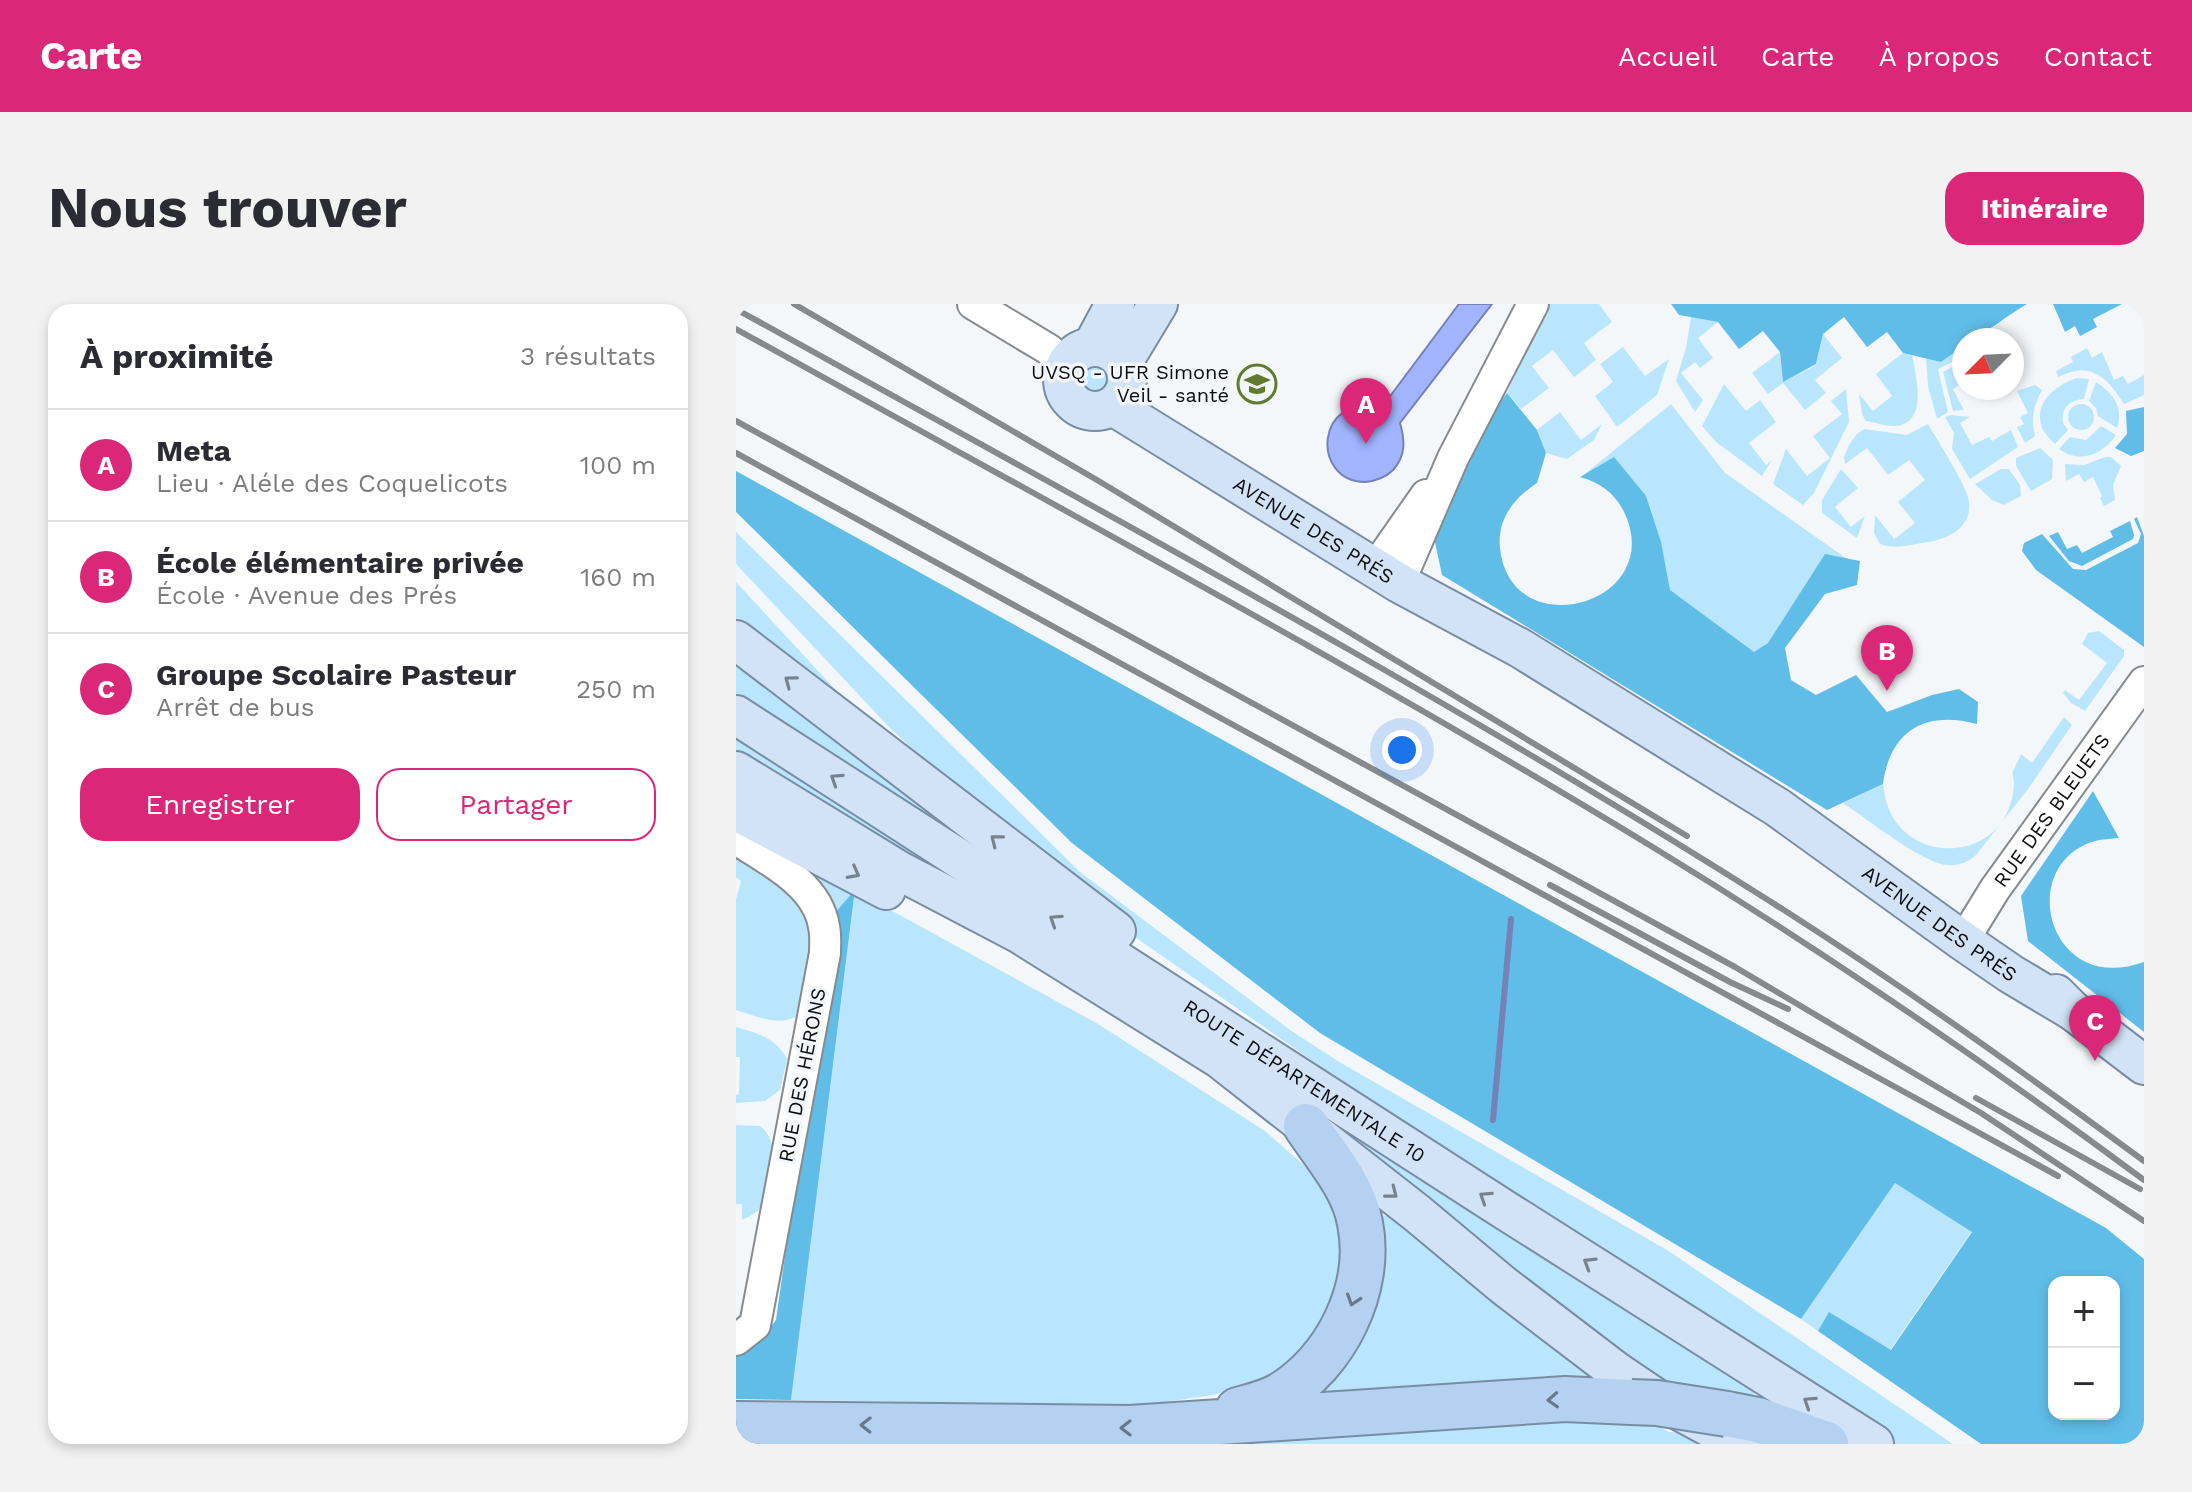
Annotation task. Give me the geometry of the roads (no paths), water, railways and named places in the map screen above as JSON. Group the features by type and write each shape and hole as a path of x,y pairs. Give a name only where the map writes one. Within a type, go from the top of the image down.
{"highway":[{"path":"1184,1426 1266,1402 1297,1385 1326,1355 1350,1311 1362,1263 1360,1221 1340,1177 1306,1126"},
{"path":"736,1424 1075,1428 1184,1426 1565,1399 1657,1403 1734,1429 1758,1420 1826,1444"}],"main road":[{"path":"1104,374 1115,304"},
{"path":"1104,374 1158,304"},
{"name":"AVENUE DES PRÉS","path":"1104,374 1391,568 1451,593 1520,648 1809,828 1915,885 1968,934 2021,960 2073,1011 2144,1065"},
{"path":"736,640 1068,897 1211,998 1224,1044"},
{"name":"ROUTE DÉPARTEMENTALE 10","path":"736,715 1224,1044 1473,1189 1874,1444"},
{"path":"736,771 898,870 1224,1044 1306,1126 1503,1285 1617,1372 1654,1397 1734,1429"},
{"path":"736,811 1109,1006 1156,1037 1224,1044"}],"street":[{"name":"AVENUE DES PRÉS","path":"973,304 1048,349 1104,374"},
{"path":"1391,568 1453,458 1533,304"},
{"name":"RUE DES BLEUETS","path":"1968,934 1995,889 2144,682"},
{"name":"RUE DES HÉRONS","path":"736,839 790,874 812,899 824,925 825,953 755,1325 736,1340"}],"waterway":[{"path":"1493,1120 1511,919"}],"railway":[{"path":"794,304 1097,480 1687,836"},
{"path":"736,309 1247,592 1625,811 1850,953 2144,1161"},
{"path":"736,329 1311,647 1651,846 1901,1007 2144,1180"},
{"path":"736,421 1735,967 1981,1113 2144,1221"},
{"path":"736,453 2058,1176"},
{"path":"1550,885 1730,982 1788,1009"},
{"path":"1976,1098 2140,1189"}],"place":[{"name":"UVSQ - UFR Simone Veil - santé","path":"1257,384"},
{"name":"Meta","path":"1366,444"},
{"name":"École élémentaire privée","path":"1887,691"},
{"name":"Groupe Scolaire Pasteur","path":"2095,1061"}]}
